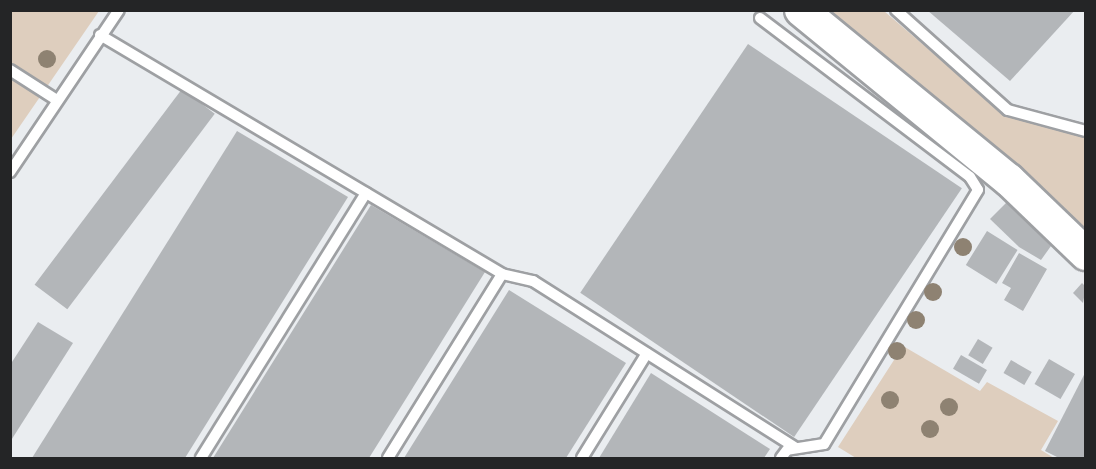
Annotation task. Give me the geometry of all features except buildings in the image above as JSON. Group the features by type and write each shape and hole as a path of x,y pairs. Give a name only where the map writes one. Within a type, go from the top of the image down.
{"street":[{"path":"801,10 1009,180 1086,254"}],"lane":[{"path":"10,172 100,35 119,10"},
{"path":"896,10 1008,110 1086,131"},
{"path":"760,18 970,177 978,190 824,444 795,447 787,450 780,459"},
{"path":"100,35 502,274 533,281 795,447"},
{"path":"10,70 57,100"},
{"path":"201,459 366,193"},
{"path":"388,459 502,274"},
{"path":"582,459 647,353"}],"shaded area":[{"path":"11,11 99,11 11,139"},
{"path":"825,11 884,11 1006,116 1085,136 1085,233"},
{"path":"903,346 980,391 987,382 1058,421 1041,450 1054,458 856,458 838,447"}]}
